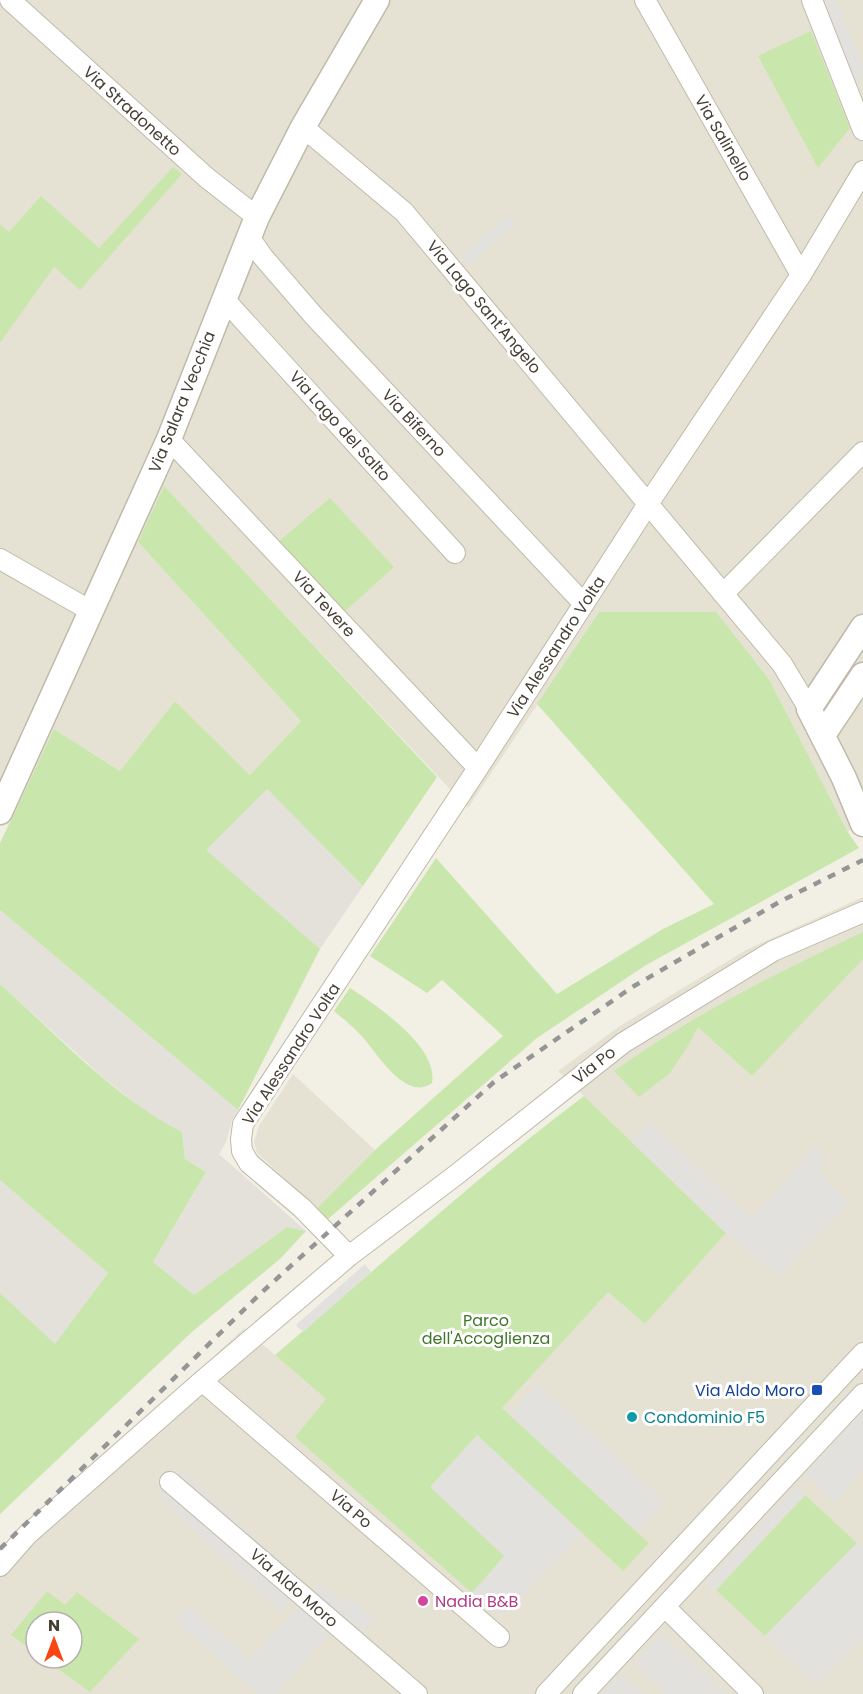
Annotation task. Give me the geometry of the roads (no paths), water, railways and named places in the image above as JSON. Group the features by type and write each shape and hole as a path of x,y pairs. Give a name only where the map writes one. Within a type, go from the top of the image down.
{"street":[{"name":"Via Stradonetto","path":"10,0 218,187 253,227"},
{"name":"Via Salara Vecchia","path":"0,812 170,439 253,227 303,127 377,0"},
{"name":"Via Salinello","path":"645,0 801,276"},
{"path":"812,0 863,130"},
{"name":"Via Lago Sant'Angelo","path":"303,127 404,212 648,504"},
{"name":"Via Alessandro Volta","path":"349,1256 302,1208 249,1163 242,1151 243,1124 478,768 648,504 801,276 863,171"},
{"name":"Via Biferno","path":"253,227 263,257 313,315 584,604"},
{"name":"Via Lago del Salto","path":"224,299 455,553"},
{"name":"Via Tevere","path":"170,439 478,768"},
{"path":"723,594 863,452"},
{"path":"648,504 782,664 823,735 863,824"},
{"path":"0,559 91,611"},
{"path":"809,709 863,627"},
{"path":"823,735 863,675"},
{"name":"Via Po","path":"349,1256 456,1175 622,1042 773,951 863,912"},
{"path":"0,1566 27,1535 349,1256"},
{"path":"546,1694 863,1353"},
{"name":"Via Po","path":"202,1381 500,1637"},
{"path":"583,1694 863,1394"},
{"name":"Via Aldo Moro","path":"170,1482 417,1694"},
{"path":"665,1607 753,1694"}],"railway":[{"path":"0,1549 261,1293 494,1082 634,986 781,901 863,860"}],"place":[{"name":"Via Aldo Moro","path":"817,1390"},
{"name":"Condominio F5","path":"632,1417"},
{"name":"Nadia B&B","path":"423,1601"}],"park label":[{"name":"Parco dell'Accoglienza","path":"486,1329"}]}
